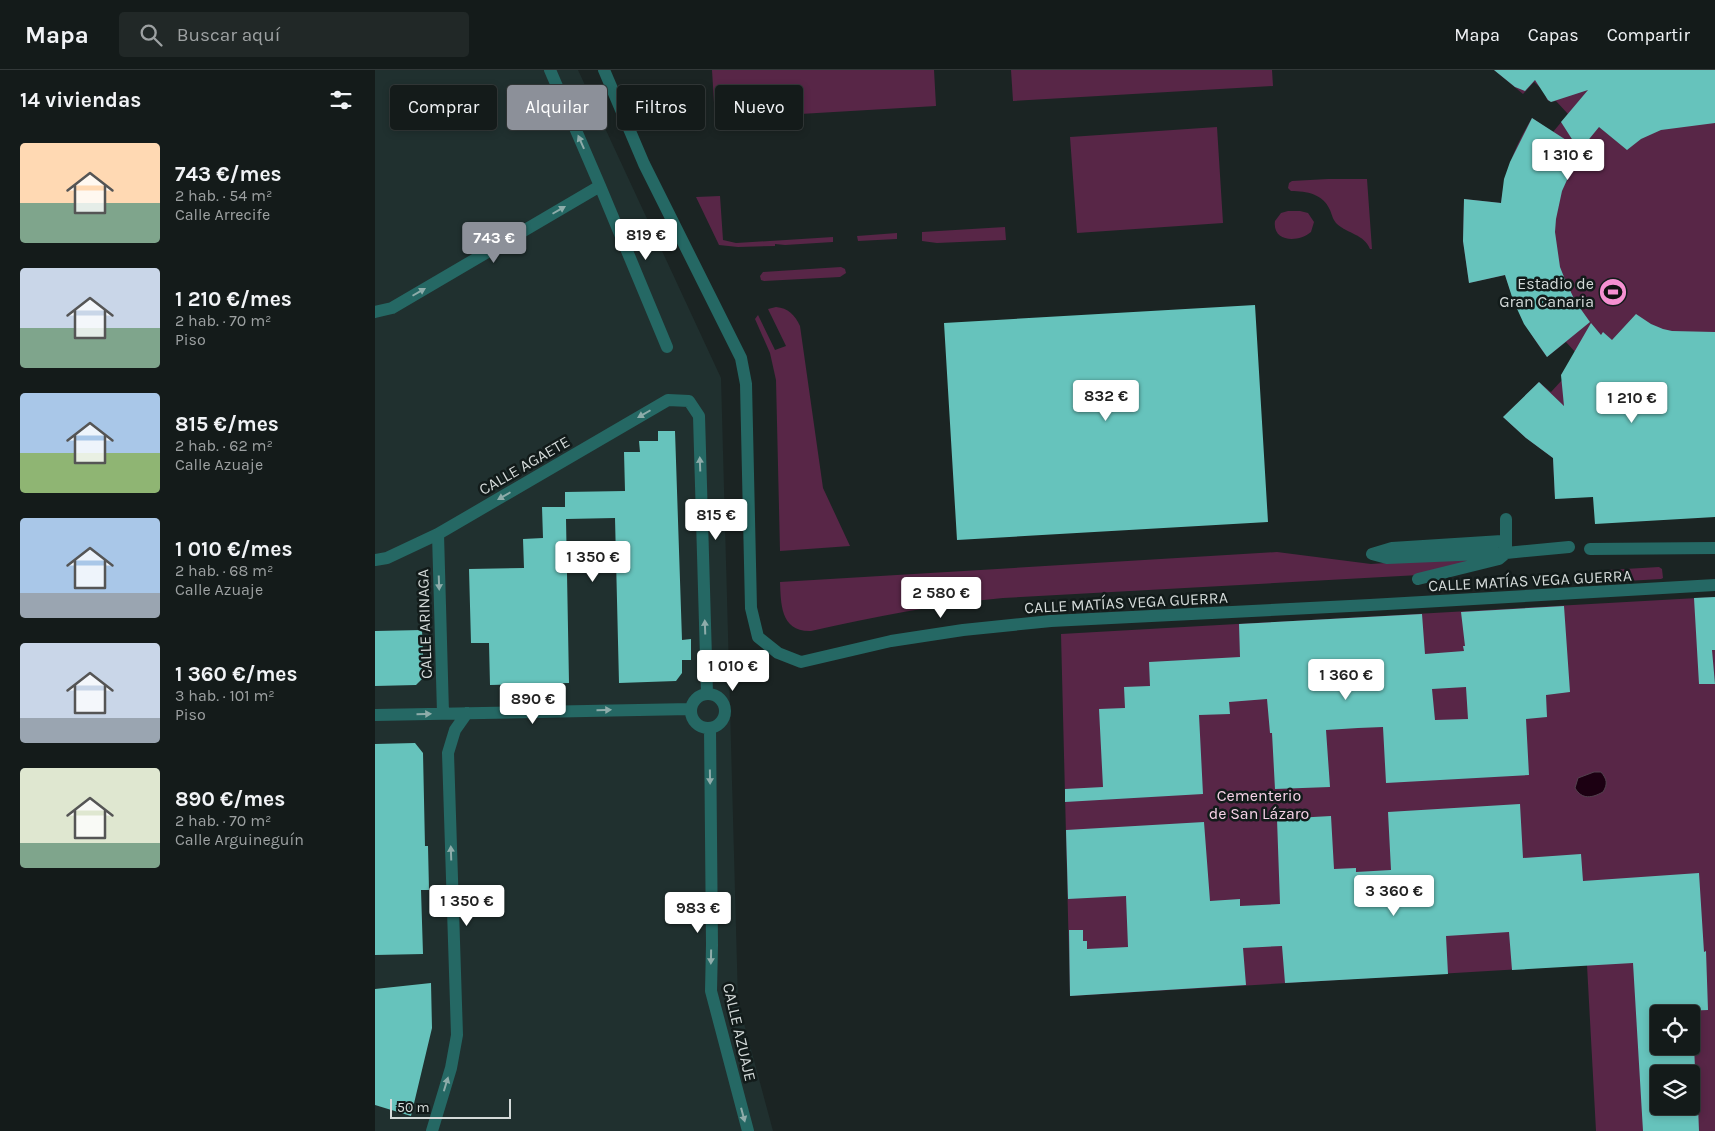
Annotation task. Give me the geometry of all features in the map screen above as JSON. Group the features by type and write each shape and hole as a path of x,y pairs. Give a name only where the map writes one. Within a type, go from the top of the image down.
{"street":[{"path":"550,70 667,346"},
{"name":"CALLE MATÍAS VEGA GUERRA","path":"604,70 644,164 741,358 746,384 751,608 759,637 777,653 801,662 900,640 963,630 1051,621 1370,606 1715,585"},
{"path":"375,312 392,308 600,186"},
{"name":"CALLE AGAETE","path":"375,560 387,558 438,534 668,400 689,401 699,416 707,693"},
{"path":"1417,579 1499,559 1504,547 1506,519"},
{"name":"CALLE ARINAGA","path":"438,534 443,713"},
{"path":"1504,547 1387,558 1372,554 1392,548 1504,547 1569,547"},
{"path":"1590,549 1715,548"},
{"path":"707,693 717,696 726,710 719,724 710,728 698,725 691,716 694,700 707,693"},
{"path":"375,715 691,710"},
{"path":"432,1131 451,1068 457,1035 448,753 455,730 467,713"},
{"name":"CALLE AZUAJE","path":"710,728 711,992 747,1131"}],"shaded area":[{"path":"375,70 578,70 585,85 507,85 507,130 606,130 721,378 738,1001 773,1131 375,1131"},
{"path":"1594,772 1601,772 1605,777 1606,786 1603,792 1591,797 1581,795 1575,788 1578,778"}],"green space":[{"path":"712,70 934,70 936,106 803,114 803,85 715,85 715,119"},
{"path":"1011,70 1272,70 1273,86 1013,101"},
{"name":"Estadio de Gran Canaria","path":"1494,70 1715,70 1715,517 1593,496 1555,499 1553,458 1526,438 1503,417 1539,382 1551,392 1562,380 1561,375 1577,354 1566,342 1547,357 1522,318 1505,275 1469,283 1463,241 1464,199 1501,203 1505,180 1512,159 1532,118 1553,132 1568,114 1556,101 1551,102 1548,100 1546,93 1534,82 1523,94"},
{"path":"1217,127 1223,223 1077,233 1070,137"},
{"path":"1367,179 1372,249 1360,237 1337,224 1327,205 1319,197 1314,194 1291,191 1288,188 1289,183 1292,181"},
{"path":"720,196 723,240 736,243 833,237 833,242 738,247 719,245 696,197"},
{"path":"1288,211 1308,213 1314,222 1311,232 1299,238 1282,237 1275,228 1275,221 1281,213"},
{"path":"1005,227 1006,240 937,243 922,241 922,232"},
{"path":"897,233 897,239 858,241 857,236"},
{"path":"841,267 845,269 846,273 840,277 764,281 761,280 760,276 763,272"},
{"path":"776,307 791,313 800,326 823,488 850,546 780,551 776,380 770,353 755,319 758,315 775,350 786,346 768,309"},
{"path":"1277,552 1371,564 1474,557 1475,560 1419,575 1003,598 906,612 811,631 793,627 784,615 781,599 780,582"},
{"path":"1659,567 1662,569 1663,578 1661,579 1592,583 1591,571"},
{"name":"Cementerio de San Lázaro","path":"1715,597 1715,1131 1596,1131 1587,965 1070,996 1061,634"}],"building":[{"path":"1494,70 1715,70 1715,123 1661,130 1641,139 1627,150 1599,127 1581,149 1562,191 1555,232 1560,267 1575,301 1590,322 1547,357 1524,324 1513,300 1505,275 1469,283 1463,241 1464,199 1501,203 1504,179 1510,162 1532,118 1577,147 1561,122 1588,90 1551,102 1535,80 1525,91 1515,87"},
{"path":"1255,305 1268,522 957,540 944,323"},
{"path":"1636,314 1663,329 1715,332 1715,517 1595,524 1593,497 1555,499 1553,458 1526,438 1503,417 1539,382 1564,406 1561,375 1591,323 1601,335 1603,332 1612,340"},
{"path":"658,431 675,431 682,640 691,639 691,660 682,660 682,673 676,681 619,683 615,518 566,519 569,683 490,685 489,643 471,643 469,569 524,568 523,539 543,538 542,507 565,507 565,492 625,491 624,452 640,452 639,441 658,441"},
{"path":"1715,597 1715,650 1712,650 1715,684 1699,684 1694,598"},
{"path":"1564,606 1570,692 1546,695 1547,717 1526,719 1529,775 1386,783 1383,727 1358,728 1326,730 1330,787 1275,789 1272,733 1270,733 1267,699 1229,702 1230,714 1199,715 1203,794 1065,802 1065,789 1103,787 1099,709 1125,708 1124,687 1150,686 1149,662 1240,657 1239,624 1422,614 1425,654 1464,651 1461,612","holes":["1466,687 1468,719 1435,720 1432,689"]},
{"path":"422,630 424,677 416,685 375,686 375,631"},
{"path":"415,743 423,753 425,846 428,846 429,890 421,890 423,954 375,955 375,744"},
{"path":"1520,804 1523,858 1581,854 1583,881 1699,873 1704,952 1706,951 1708,1010 1700,1010 1700,1005 1650,1005 1650,1055 1694,1055 1695,1065 1650,1065 1650,1115 1698,1115 1699,1131 1643,1131 1633,963 1512,970 1509,932 1446,936 1448,974 1285,983 1282,946 1243,948 1246,985 1070,996 1069,930 1083,930 1083,941 1087,941 1087,949 1128,947 1126,896 1068,899 1066,830 1204,822 1210,901 1240,899 1240,906 1280,904 1277,819 1331,816 1334,869 1356,868 1356,872 1391,870 1388,812"},
{"path":"431,983 432,1028 411,1116 375,1105 375,989"}],"place":[{"name":"Estadio de Gran Canaria","path":"1613,292"}]}
